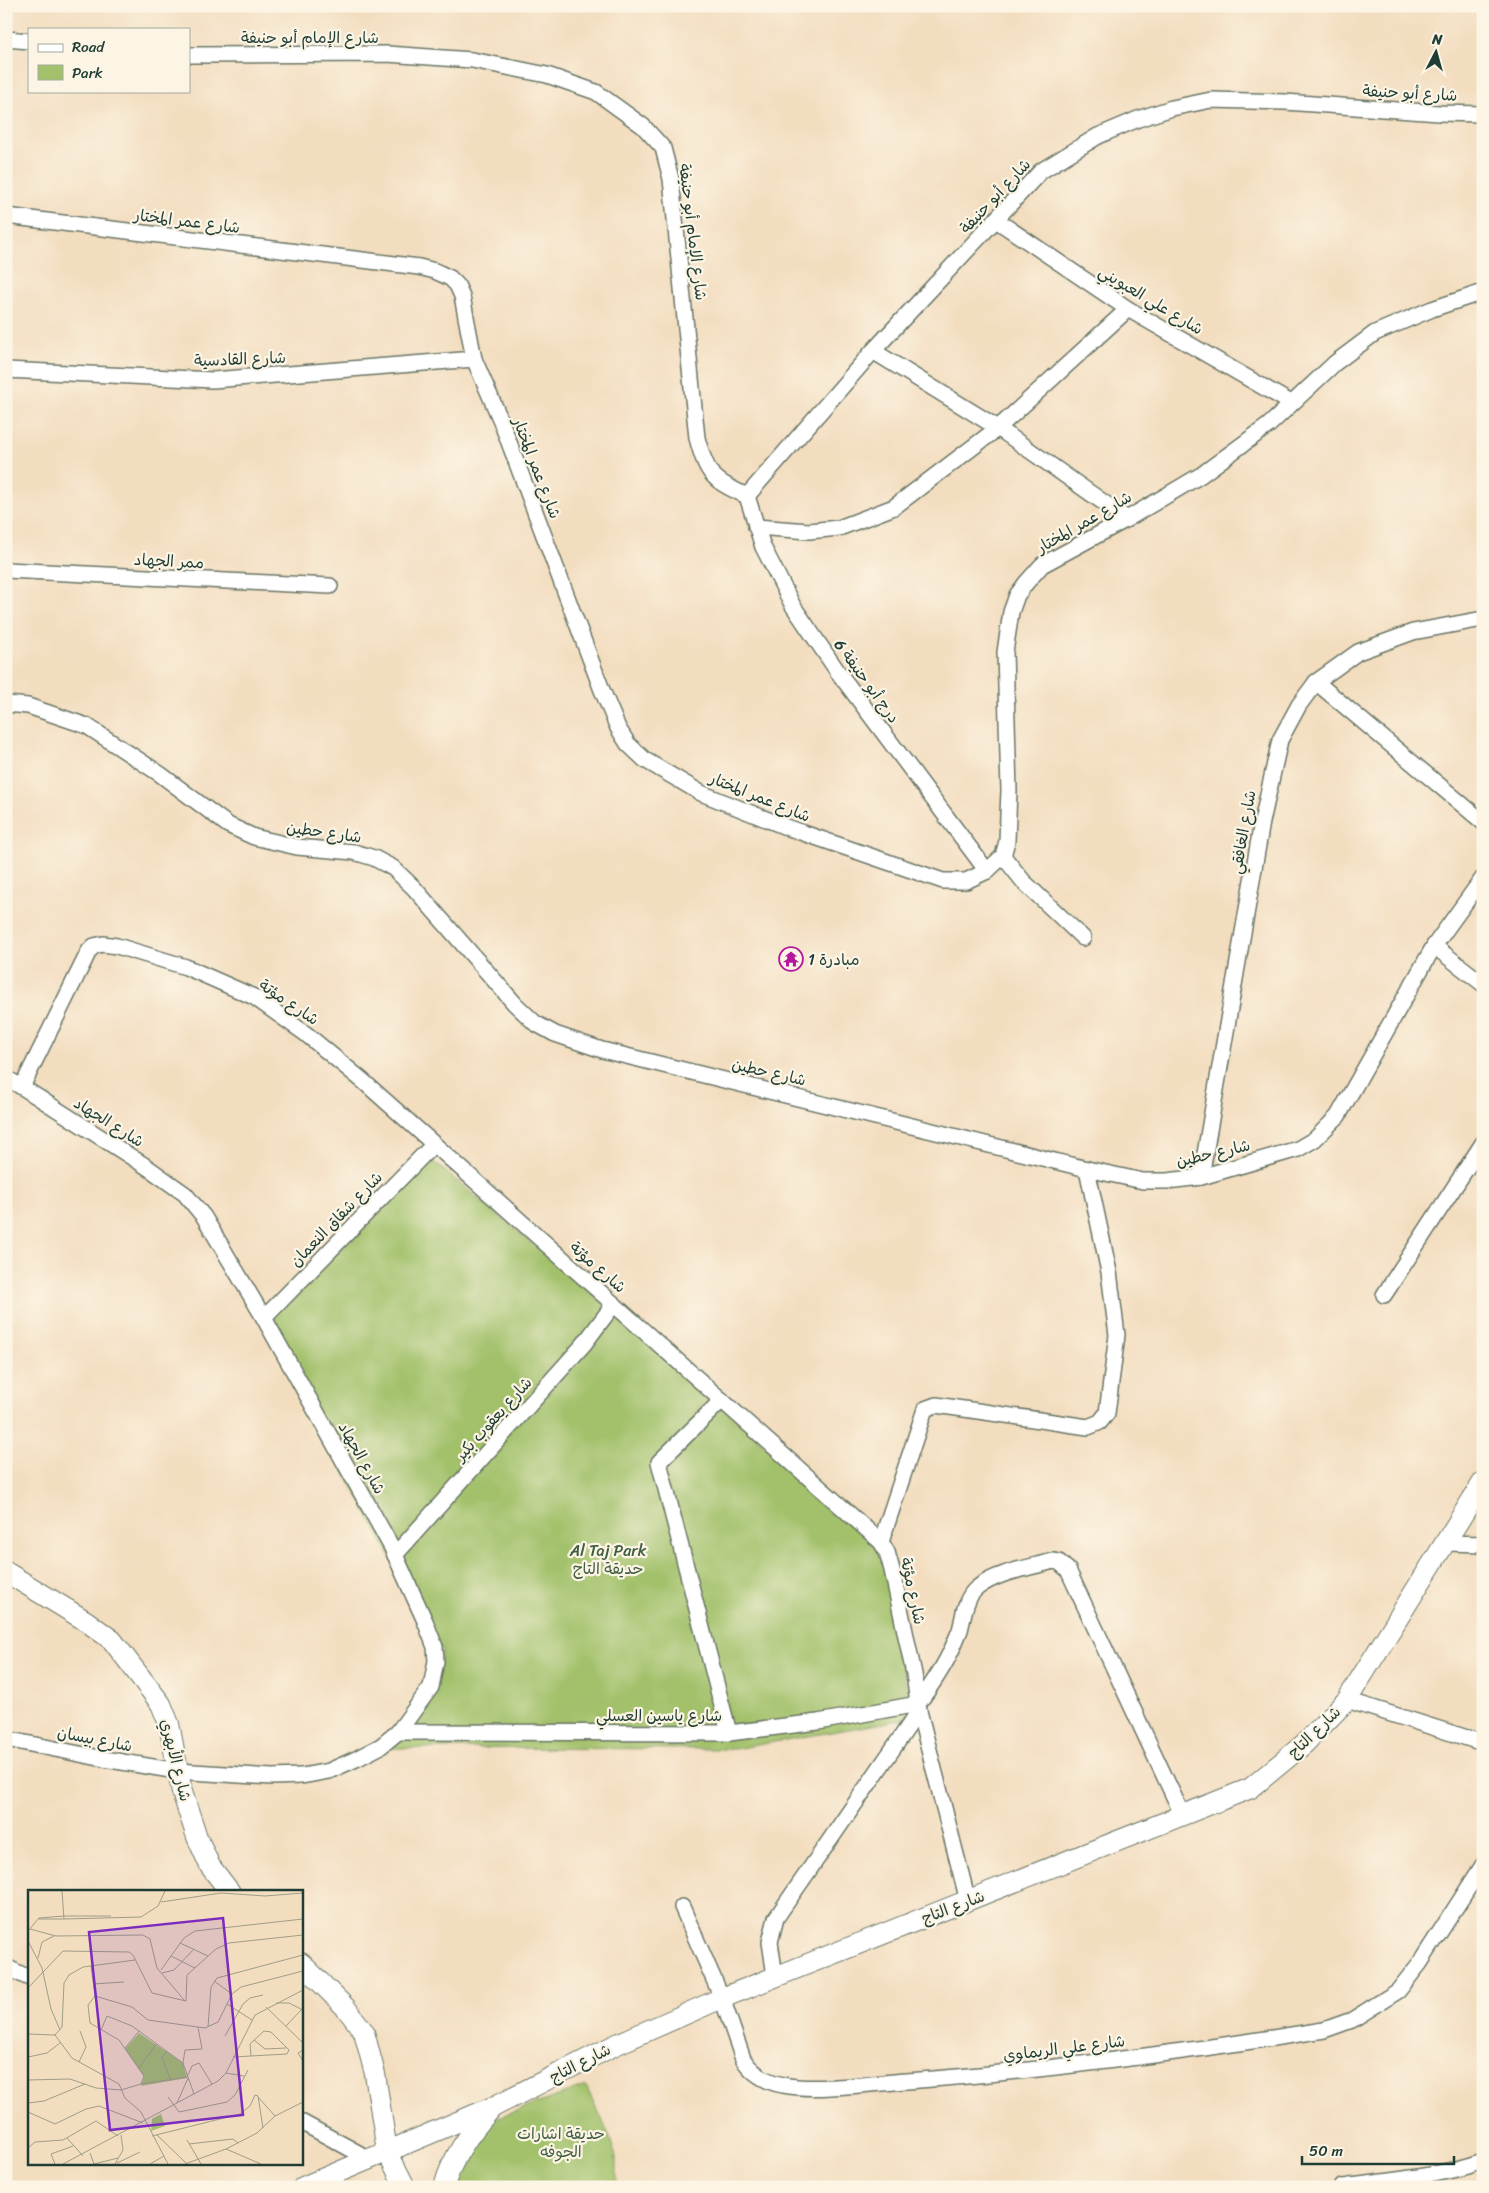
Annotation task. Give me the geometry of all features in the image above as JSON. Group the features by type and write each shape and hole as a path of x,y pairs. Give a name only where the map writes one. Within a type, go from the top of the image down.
{"street":[{"path":"6,39 28,41"},
{"name":"شارع الإمام أبو حنيفة","path":"190,55 388,54 472,60 548,75 596,92 643,126 663,148 671,179 697,438 702,457 710,473 724,486 747,496"},
{"name":"شارع أبو حنيفة","path":"747,496 873,350 1041,171 1098,136 1138,118 1172,108 1211,100 1285,102 1439,113 1483,114"},
{"name":"شارع عمر المختار","path":"6,216 419,267 435,271 450,278 457,285 462,296 474,359 501,421 602,690 618,728 628,744 645,760 701,793 786,827 943,881 966,881 987,871 1003,856 1007,841 1009,790 1006,652 1011,612 1017,595 1042,565 1127,519 1201,474 1269,425 1335,363 1375,333 1432,308 1483,292"},
{"name":"شارع علي العبويني","path":"996,220 1128,309 1291,403"},
{"path":"756,526 809,531 839,528 894,507 998,428 1128,309"},
{"path":"873,350 998,428 1127,519"},
{"name":"شارع القادسية","path":"6,370 213,380 474,359"},
{"name":"درج أبو حنيفة 6","path":"747,496 763,547 793,606 838,672 987,871"},
{"name":"ممر الجهاد","path":"6,570 330,586"},
{"name":"شارع الغافقي","path":"1200,1177 1262,822 1280,740 1299,705 1316,682 1358,652 1413,632 1483,619"},
{"path":"1316,682 1483,822"},
{"name":"شارع حطين","path":"6,704 28,706 88,726 160,774 220,820 236,829 272,842 297,847 354,852 374,858 393,868 414,888 515,1004 535,1023 555,1034 602,1050 1087,1169 1143,1180 1166,1181 1200,1177 1298,1149 1315,1139 1338,1116 1434,946 1483,878"},
{"path":"1003,856 1023,881 1082,938"},
{"name":"شارع مؤتة","path":"22,1086 89,951 94,946 103,944 117,946 186,967 254,997 306,1034 363,1081 881,1542 887,1552 892,1570 919,1707 968,1901"},
{"path":"1434,946 1483,984"},
{"name":"شارع الجهاد","path":"6,1078 22,1086 147,1167 185,1194 204,1217 264,1318 395,1555 435,1647 436,1661 431,1687 398,1732 381,1746 356,1759 329,1771 302,1776 272,1777 177,1771"},
{"path":"1384,1295 1483,1143"},
{"name":"شارع شقاق النعمان","path":"264,1318 433,1145"},
{"path":"881,1542 924,1409 936,1406 1088,1427 1100,1422 1108,1413 1117,1335 1109,1272 1087,1169"},
{"name":"شارع يعقوب بكير","path":"395,1555 584,1344 614,1304"},
{"path":"722,1400 660,1462 729,1733"},
{"name":"شارع التاج","path":"303,2187 493,2107 615,2045 722,1998 1184,1816 1237,1794 1261,1781 1304,1744 1348,1700 1483,1482"},
{"path":"1446,1542 1483,1544"},
{"path":"775,1976 770,1942 776,1918 919,1707 950,1653 960,1630 968,1601 977,1588 1002,1576 1053,1561 1059,1562 1068,1570 1184,1816"},
{"name":"شارع الأبهري","path":"6,1572 86,1621 112,1640 161,1704 174,1748 177,1771 198,1837 210,1866 228,1890"},
{"path":"1348,1700 1483,1743"},
{"name":"شارع ياسين العسلي","path":"398,1732 729,1733 919,1707"},
{"name":"شارع بيسان","path":"6,1739 104,1759 177,1771"},
{"name":"شارع علي الريماوي","path":"682,1907 722,1998 743,2059 748,2068 773,2083 785,2086 814,2087 983,2076 1121,2059 1324,2030 1352,2020 1398,1991 1420,1964 1483,1865"},
{"path":"302,1964 346,2008 364,2032 375,2074 379,2155"},
{"path":"6,1967 28,1978"},
{"path":"444,2187 453,2161 470,2134 493,2107"},
{"path":"302,2122 379,2155 405,2187"},
{"path":"1342,2187 1424,2177 1453,2171 1483,2161"}],"green space":[{"name":"Al Taj Park حديقة التاج","path":"433,1161 613,1311 881,1547 912,1718 734,1749 391,1748 436,1688 442,1651 263,1323"},
{"name":"حديقة اشارات الجوفه","path":"586,2086 609,2135 616,2157 616,2187 449,2187 485,2122"}],"place":[{"name":"مبادرة 1","path":"791,959"}]}
